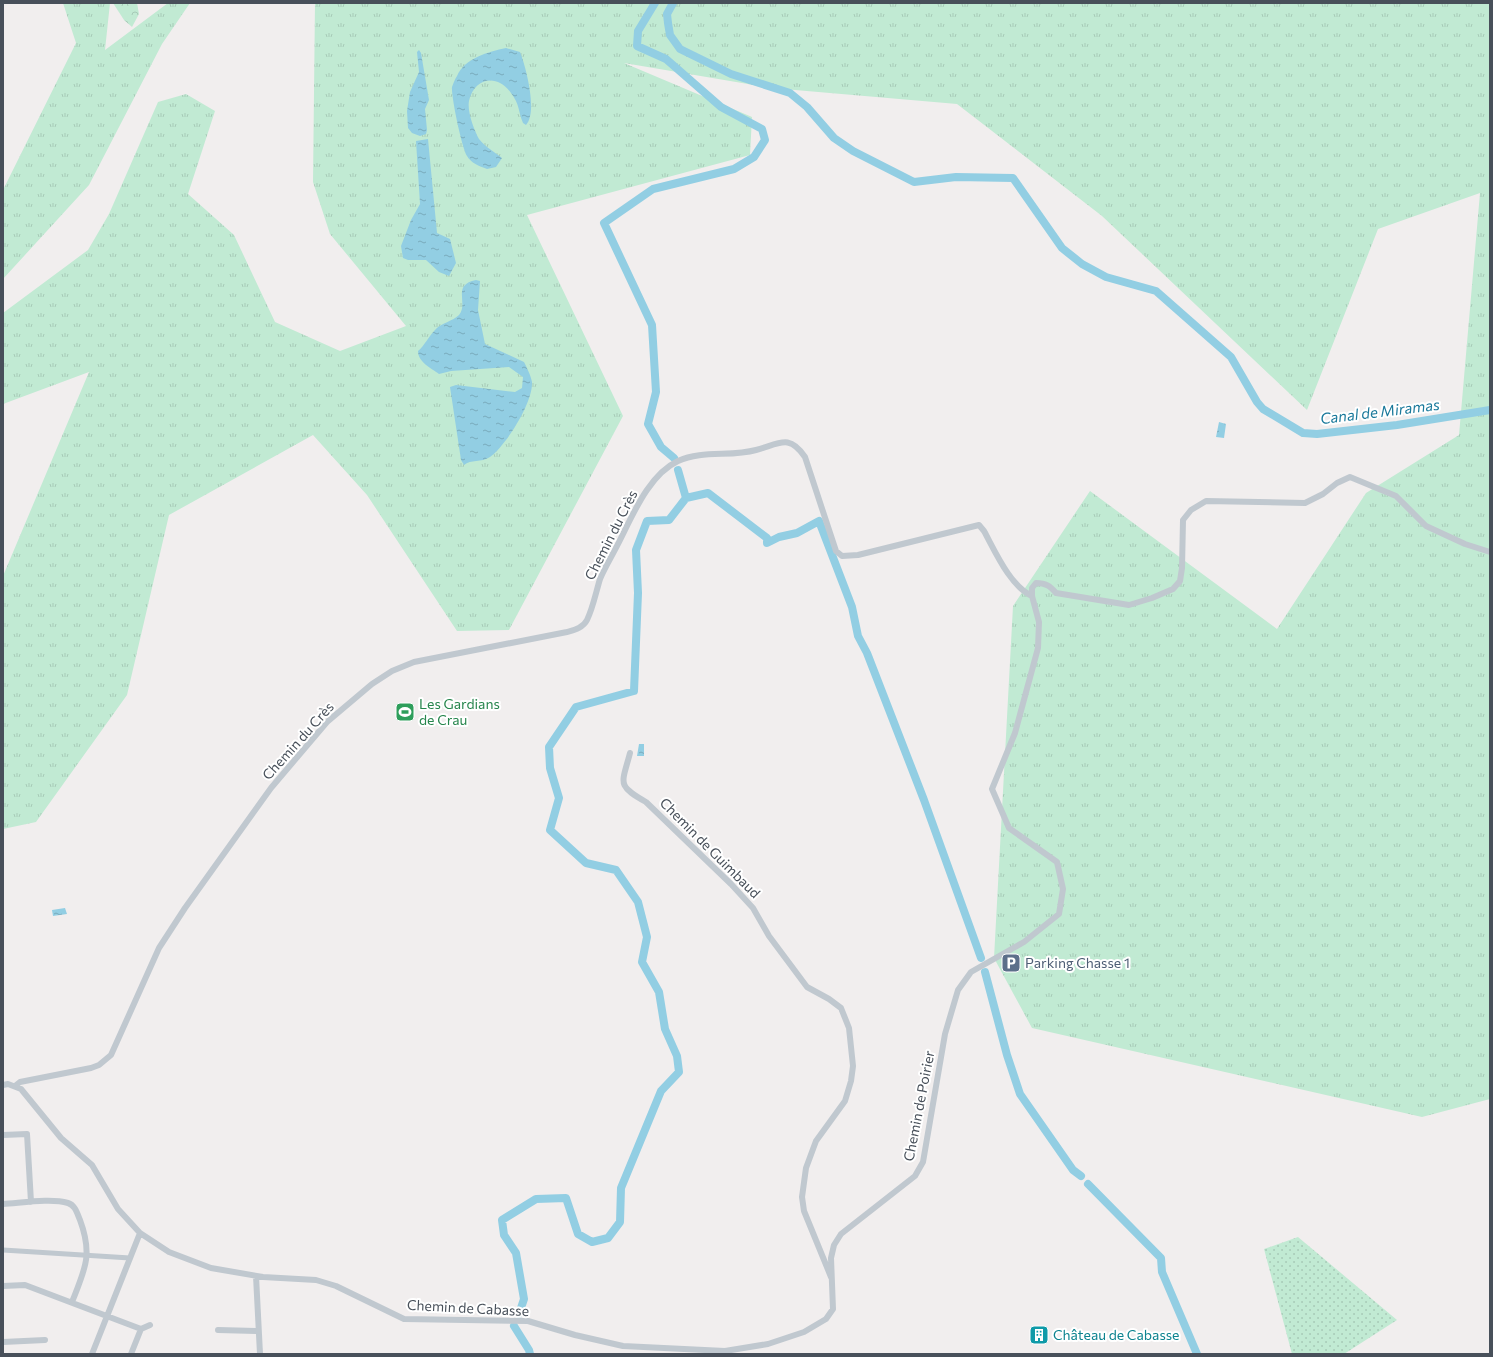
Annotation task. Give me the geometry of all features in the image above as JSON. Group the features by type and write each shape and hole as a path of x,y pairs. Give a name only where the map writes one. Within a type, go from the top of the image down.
{"street":[{"name":"Chemin du Crès","path":"16,1086 20,1082 91,1068 100,1065 111,1055 159,948 229,845 271,788 327,722 372,684 392,671 414,662 567,632 580,628 587,621 601,578 645,492 662,473 677,461 693,456 755,451 781,442 788,442 798,446 805,457 836,551 842,556 858,555 979,525 984,531 1006,571 1025,593 1032,596"},
{"path":"1032,596 1032,588 1036,583 1043,583 1050,586 1056,593 1129,605 1152,598 1173,589 1180,581 1184,520 1191,510 1206,501 1305,503 1323,494 1337,483 1350,478 1396,496 1426,526 1465,544 1490,552"},
{"name":"Chemin de Poirier","path":"726,1352 768,1344 804,1332 826,1319 833,1309 831,1258 834,1245 841,1234 916,1176 923,1162 945,1034 958,990 970,972 1024,942 1059,914 1062,889 1057,862 1009,828 992,789 1015,733 1038,648 1039,622 1032,596"},
{"name":"Chemin de Guimbaud","path":"630,753 622,782 624,787 630,793 646,802 731,884 753,908 769,936 808,987 841,1008 849,1028 853,1066 851,1081 845,1101 816,1141 806,1168 802,1197 804,1211 832,1280"},
{"path":"3,1085 8,1084 16,1086"},
{"name":"Chemin de Cabasse","path":"16,1086 21,1089 37,1107 61,1138 92,1165 118,1209 140,1233 169,1252 211,1268 256,1276 316,1280 336,1286 404,1319 528,1321 574,1335 623,1346 726,1352"},
{"path":"3,1135 26,1134 30,1202"},
{"path":"3,1204 56,1201 69,1203 76,1210 86,1235 88,1254 86,1268 72,1302"},
{"path":"92,1354 106,1315 140,1233"},
{"path":"3,1250 88,1254 130,1258"},
{"path":"256,1276 260,1354"},
{"path":"3,1286 25,1285 141,1329"},
{"path":"131,1354 141,1329 150,1325"},
{"path":"218,1330 258,1331"},
{"path":"3,1342 44,1340"}],"green space":[{"path":"63,3 110,3 105,50 168,3 190,3 162,44 89,185 3,279 3,190 76,43"},
{"path":"113,3 137,3 139,14 132,27 124,20"},
{"path":"315,3 1490,3 1490,1099 1422,1117 1032,1028 994,958 1013,606 1090,491 1277,629 1366,493 1459,435 1480,193 1378,229 1307,410 1102,216 957,104 772,88 624,63 752,117 750,155 527,215 623,416 509,630 457,631 367,495 313,435 169,515 127,695 36,822 3,829 3,576 89,372 3,404 3,313 88,250 109,214 158,102 186,94 215,111 188,194 234,235 275,322 340,351 406,326 330,234 313,182"},
{"path":"1298,1237 1397,1320 1344,1354 1292,1354 1264,1249"}],"water":[{"path":"506,48 520,52 528,78 531,110 526,125 523,123 516,101 505,87 493,81 487,81 476,87 469,101 470,115 473,126 481,142 502,158 496,167 487,169 471,161 467,156 455,111 452,87 461,70 471,60"},
{"path":"419,50 421,53 429,100 425,109 426,134 420,136 412,133 408,128 407,111 410,92 419,72 417,52"},
{"path":"428,139 437,233 450,239 456,263 449,276 439,272 426,260 408,260 403,258 401,246 411,220 420,204 416,141"},
{"path":"476,280 480,281 478,310 485,344 524,362 532,382 528,401 511,434 487,459 470,462 464,465 461,460 450,387 456,385 515,392 522,388 523,377 509,367 451,371 439,374 423,362 418,351 438,328 459,315 462,310 462,290 469,282"},
{"path":"1219,422 1226,424 1224,438 1216,437"},
{"path":"639,744 644,744 644,756 637,756"},
{"path":"65,908 67,914 53,916 52,910"}],"waterway":[{"path":"655,3 638,31 637,46 666,59 721,107 762,129 765,140 754,157 734,169 653,189 604,223 652,325 656,392 648,424 661,447 674,458"},
{"name":"Canal de Miramas","path":"673,3 667,14 668,23 670,35 680,49 731,74 790,93 807,107 834,138 853,151 914,182 956,177 1013,178 1062,248 1082,264 1106,277 1156,291 1231,357 1257,402 1263,409 1303,433 1317,434 1397,425 1490,410"},
{"path":"519,1314 524,1299 516,1253 504,1235 502,1220 536,1199 566,1198 578,1234 592,1242 608,1238 620,1222 621,1188 661,1091 679,1072 677,1056 665,1029 659,992 642,962 647,937 638,902 616,870 586,863 550,830 559,798 550,768 549,747 576,707 634,691 638,593 636,550 647,521 669,520 686,498 678,470"},
{"path":"686,498 708,493 767,538 767,543 779,537 797,533 819,521 852,607 858,636 867,653 924,800 981,958"},
{"path":"985,972 1007,1055 1020,1094 1073,1170 1081,1176"},
{"path":"1088,1184 1161,1258 1162,1272 1197,1354"},
{"path":"514,1326 530,1354"}],"place":[{"name":"Les Gardians de Crau","path":"405,712"},
{"name":"Parking Chasse 1","path":"1011,963"},
{"name":"Château de Cabasse","path":"1039,1335"}]}
